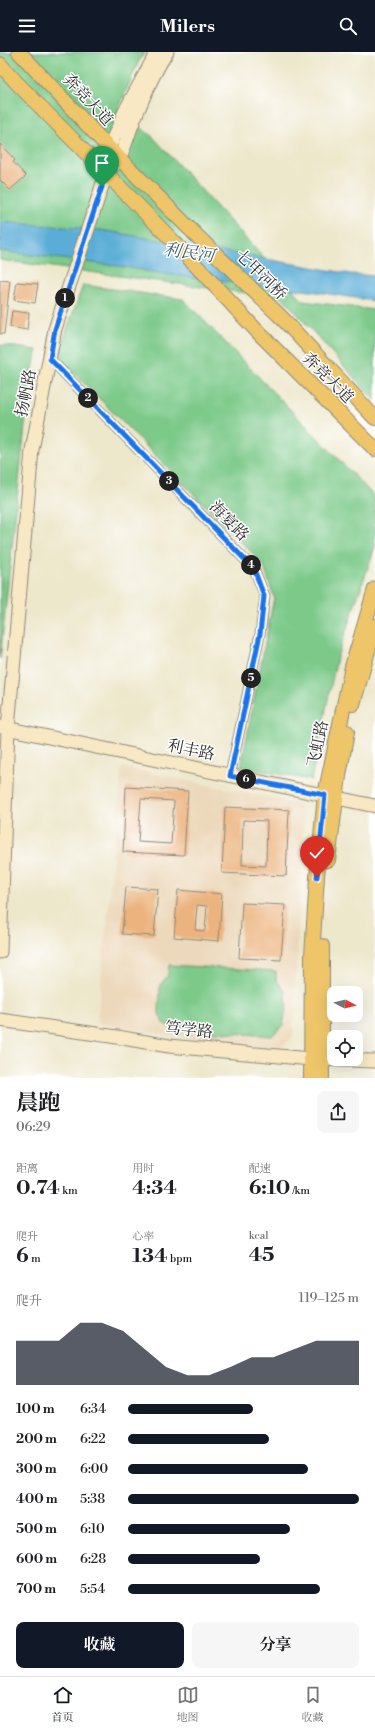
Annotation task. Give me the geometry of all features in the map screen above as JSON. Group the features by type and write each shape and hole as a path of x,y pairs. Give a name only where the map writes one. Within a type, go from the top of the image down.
{"main road":[{"name":"奔竞大道","path":"19,52 109,148 200,239"},
{"path":"0,64 106,174"},
{"name":"奔竞大道","path":"106,174 257,331 375,449"},
{"name":"七甲河桥","path":"200,239 282,318"},
{"name":"奔竞大道","path":"282,318 375,418"},
{"name":"飞虹路","path":"322,1078 317,1059 312,956 317,877 352,667 375,589"},
{"name":"飞虹路","path":"331,796 353,705 375,626"},
{"name":"飞虹路","path":"311,1078 317,1059"}],"street":[{"name":"扬帆路","path":"0,952 4,728 32,450 55,329 106,174 109,148 126,109 157,52"},
{"path":"106,174 120,158 136,115 159,64 167,52"},
{"name":"海宴路","path":"50,359 254,569 264,596 260,634 230,776"},
{"name":"利丰路","path":"4,728 375,806"},
{"name":"笃学路","path":"0,1020 169,1046 317,1059 375,1061"}],"shaded area":[{"path":"122,767 299,804 304,818 293,1037 280,1048 189,1038 97,1023"}],"green space":[{"path":"0,52 145,52 138,63 118,110 153,137 303,301 375,310 375,401 283,298 0,260"},
{"path":"83,285 183,299 375,497 375,547 337,657 311,780 241,767 274,597 263,564 58,357"},
{"path":"0,345 37,350 29,388 0,659"},
{"path":"169,965 276,971 276,979 285,991 287,1005 283,1025 272,1036 172,1029 163,1023 159,1013 160,985 168,975"}],"water":[{"name":"利民河","path":"0,222 101,230 351,274 375,276 375,301 310,291 164,274 125,267 0,251"}],"building":[{"path":"0,144 15,160 13,162 26,176 10,190 0,180"},
{"path":"0,280 10,281 4,334 0,334"},
{"path":"17,282 38,284 35,303 14,300"},
{"path":"12,311 29,313 27,330 10,327"},
{"path":"126,787 188,791 184,855 123,852","holes":["141,799 174,801 171,844 138,842"]},
{"path":"225,807 289,810 286,876 222,873","holes":["243,820 267,821 266,866 242,865"]},
{"path":"126,887 158,889 154,936 122,934"},
{"path":"178,890 222,894 219,941 174,937","holes":["197,905 207,906 205,931 195,930"]},
{"path":"242,903 285,905 281,960 239,958"}],"route":[{"path":"102,187 55,329 50,359 254,569 264,596 260,634 230,776 325,795 317,877"}]}
